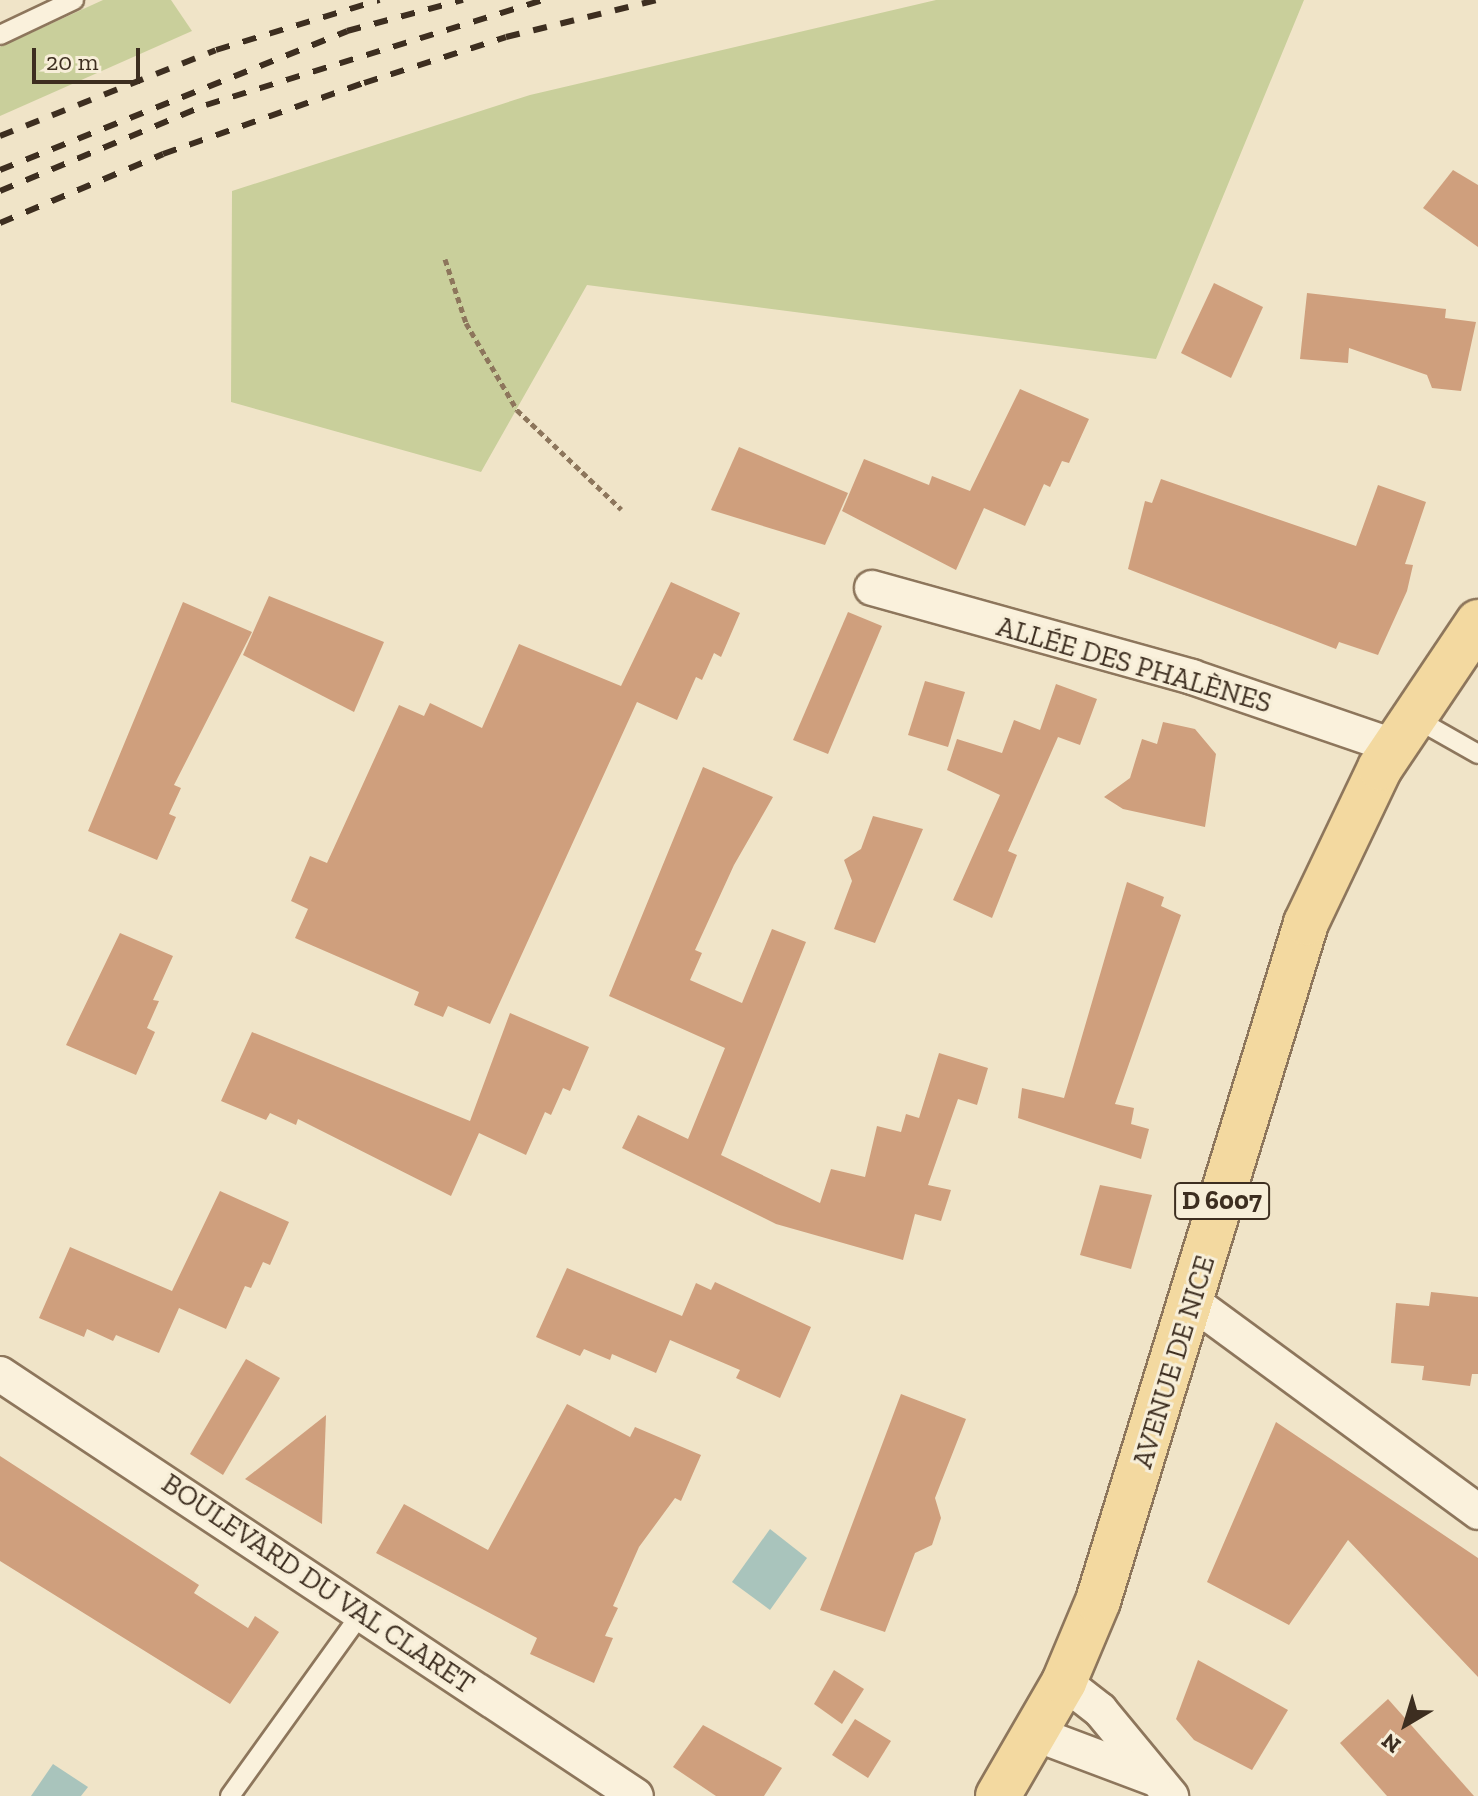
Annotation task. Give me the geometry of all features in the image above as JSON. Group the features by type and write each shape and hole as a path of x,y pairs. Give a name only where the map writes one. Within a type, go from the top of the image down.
{"main road":[{"name":"AVENUE DE NICE","path":"998,1796 1064,1682 1098,1601 1194,1303 1300,938 1403,732 1478,622"}],"street":[{"name":"ALLÉE DES PHALÈNES","path":"872,588 1403,732"},
{"path":"1194,1303 1478,1512"},
{"name":"BOULEVARD DU VAL CLARET","path":"0,1374 636,1796"},
{"path":"1064,1682 1100,1710 1162,1787"},
{"path":"1036,1734 1162,1787"}],"lane":[{"path":"29,0 40,17"},
{"path":"0,35 74,0"},
{"path":"1403,732 1478,754"},
{"path":"230,1796 362,1612"}],"path":[{"path":"445,259 466,323 517,410 621,509"}],"green space":[{"path":"103,0 171,0 192,31 0,116 0,47"},
{"path":"936,0 1304,0 1156,359 587,285 481,472 231,402 232,191 530,95"}],"water":[{"path":"770,1529 807,1558 770,1610 732,1582"},
{"path":"53,1764 88,1787 81,1796 31,1796"}],"building":[{"path":"1453,170 1478,185 1478,247 1423,208"},
{"path":"1214,283 1263,307 1231,378 1181,353"},
{"path":"1307,293 1446,309 1445,318 1476,322 1461,391 1432,388 1427,375 1349,348 1348,363 1300,359"},
{"path":"1020,389 1089,419 1069,463 1062,461 1050,487 1044,484 1025,526 984,508 956,570 842,511 864,459 929,485 932,476 970,491"},
{"path":"739,447 848,493 825,545 711,510"},
{"path":"1161,479 1356,546 1378,485 1426,502 1405,564 1413,565 1407,591 1378,655 1339,642 1336,649 1128,569 1145,501 1152,503"},
{"path":"671,582 740,613 721,657 714,653 702,680 696,677 677,720 637,702 490,1024 448,1006 443,1017 414,1005 419,992 295,938 308,909 291,901 310,856 327,863 399,705 424,716 430,703 482,728 519,644 621,686"},
{"path":"269,596 384,642 354,712 243,655"},
{"path":"183,602 252,632 174,785 181,788 169,814 176,817 157,860 88,831"},
{"path":"848,612 882,626 828,754 793,740"},
{"path":"925,681 965,692 948,747 908,735"},
{"path":"1056,684 1097,699 1080,745 1058,737 1008,851 1017,855 992,918 953,900 1000,795 947,770 957,739 1002,753 1014,720 1040,730"},
{"path":"1163,722 1195,729 1216,754 1205,827 1123,809 1104,797 1130,778 1142,739 1157,744"},
{"path":"703,767 773,797 734,865 695,950 702,953 690,980 742,1003 772,929 806,942 721,1155 820,1203 831,1169 865,1177 877,1126 901,1132 906,1114 919,1118 939,1053 988,1068 977,1105 958,1099 928,1185 951,1190 941,1221 915,1214 903,1260 776,1224 622,1148 638,1115 688,1139 725,1048 609,996"},
{"path":"873,816 923,829 875,943 834,929 852,881 844,860 861,849"},
{"path":"1127,882 1164,897 1161,906 1181,915 1115,1104 1134,1108 1131,1124 1149,1129 1141,1159 1018,1118 1022,1088 1064,1098"},
{"path":"120,933 173,956 153,1000 159,1001 147,1028 155,1032 136,1075 66,1045"},
{"path":"510,1013 589,1047 570,1091 563,1088 551,1115 545,1112 526,1155 479,1133 451,1196 298,1119 296,1125 270,1113 266,1120 221,1101 252,1032 470,1121"},
{"path":"1100,1185 1152,1195 1131,1269 1080,1255"},
{"path":"220,1191 289,1222 270,1265 263,1262 251,1288 245,1286 226,1329 179,1308 159,1353 116,1335 113,1341 87,1329 84,1337 39,1318 70,1247 172,1291"},
{"path":"567,1268 682,1316 696,1283 711,1290 715,1282 811,1327 780,1398 736,1378 740,1370 670,1340 656,1373 612,1354 610,1360 584,1349 580,1356 536,1337"},
{"path":"1431,1292 1478,1297 1478,1374 1472,1374 1470,1386 1422,1380 1424,1366 1391,1363 1396,1303 1429,1306"},
{"path":"246,1359 280,1378 223,1475 190,1454"},
{"path":"901,1394 966,1419 935,1498 941,1518 932,1545 915,1553 885,1632 820,1610"},
{"path":"567,1404 630,1437 635,1427 701,1455 681,1501 675,1498 639,1547 613,1606 618,1608 605,1636 613,1638 594,1683 530,1654 537,1638 376,1553 404,1504 488,1550"},
{"path":"326,1415 322,1524 245,1479"},
{"path":"1276,1422 1478,1558 1478,1677 1348,1540 1289,1625 1207,1582"},
{"path":"0,1456 199,1585 194,1593 248,1628 255,1616 279,1632 230,1704 0,1561"},
{"path":"1198,1660 1288,1710 1252,1770 1194,1740 1176,1719"},
{"path":"834,1670 864,1689 842,1724 814,1704"},
{"path":"1388,1699 1474,1796 1387,1796 1340,1743"},
{"path":"855,1719 891,1741 868,1778 832,1755"},
{"path":"703,1725 782,1768 764,1796 716,1796 673,1767"}],"railway":[{"path":"0,136 216,50 380,0"},
{"path":"0,170 347,31 463,0"},
{"path":"0,191 206,105 544,0"},
{"path":"0,223 163,154 364,83 506,37 657,0"}]}
